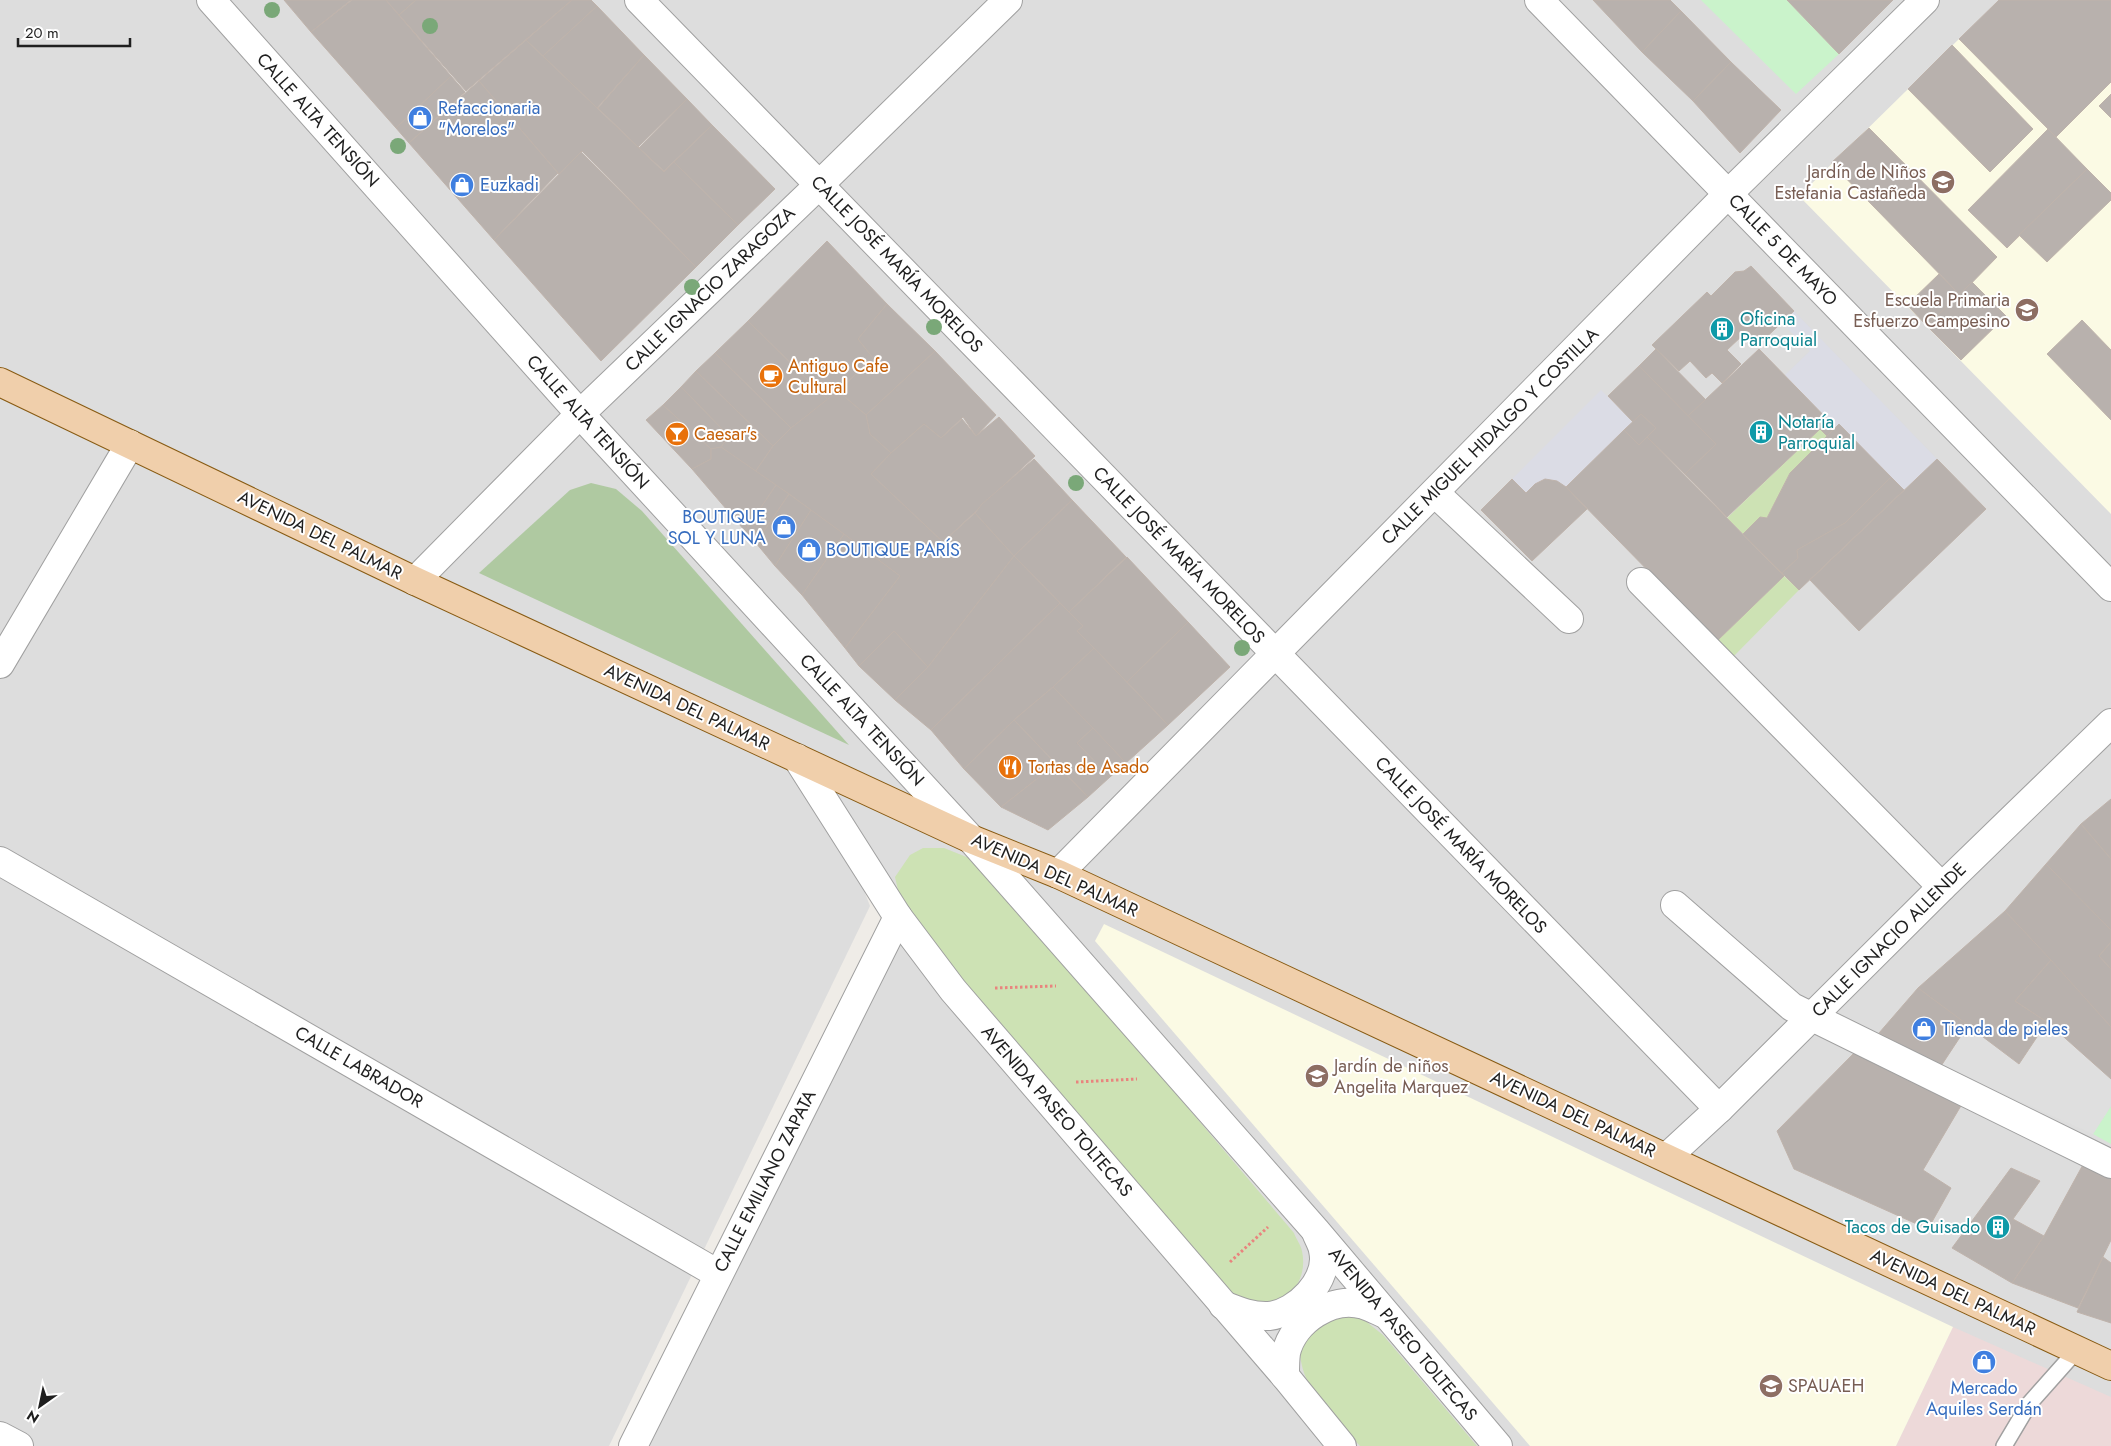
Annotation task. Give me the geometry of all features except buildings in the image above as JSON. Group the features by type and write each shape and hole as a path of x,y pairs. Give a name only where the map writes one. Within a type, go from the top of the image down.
{"main road":[{"name":"AVENIDA DEL PALMAR","path":"0,382 415,581 971,839 1058,874 2111,1366"}],"street":[{"name":"CALLE ALTA TENSIÓN","path":"211,0 580,414 971,839"},
{"name":"CALLE JOSÉ MARÍA MORELOS","path":"640,0 1719,1109"},
{"name":"CALLE IGNACIO ZARAGOZA","path":"415,581 580,414 820,184 1008,0"},
{"name":"CALLE 5 DE MAYO","path":"1538,0 2111,587"},
{"name":"CALLE MIGUEL HIDALGO Y COSTILLA","path":"1058,874 1728,194 1925,0"},
{"path":"0,664 130,444"},
{"path":"1435,493 1569,619"},
{"path":"1641,582 1942,887"},
{"name":"CALLE IGNACIO ALLENDE","path":"1667,1157 1719,1109 1942,887 2111,723"},
{"name":"AVENIDA PASEO TOLTECAS","path":"797,758 898,917 953,990 1285,1376 1342,1446"},
{"name":"AVENIDA PASEO TOLTECAS","path":"971,839 1316,1231 1498,1446"},
{"name":"CALLE LABRADOR","path":"0,861 718,1274"},
{"path":"1675,905 1792,1007 2111,1164"},
{"name":"CALLE EMILIANO ZAPATA","path":"633,1446 898,917"},
{"path":"1223,1305 1246,1314 1269,1316 1291,1309 1309,1294 1321,1274 1324,1251 1316,1231"},
{"path":"1285,1376 1286,1352 1297,1329 1315,1312 1338,1304 1362,1304 1386,1314"},
{"path":"0,1436 18,1446"}],"lane":[{"path":"2004,1446 2029,1404 2077,1350"}],"path":[{"path":"953,990 1099,984"},
{"path":"1034,1084 1180,1077"},
{"path":"1206,1284 1293,1205"}],"shaded area":[{"path":"0,0 2111,0 2111,1356 0,373"},
{"path":"1959,39 2056,137 2111,82 2111,514 1799,196"},
{"path":"1794,311 1937,459 1904,490 1839,425 1836,428 1785,375 1810,351 1782,323"},
{"path":"1601,390 1633,422 1566,487 1545,479 1535,484 1526,493 1512,479"},
{"path":"0,396 823,784 870,906 609,1446 0,1446"},
{"path":"830,786 2111,1373 2111,1446 630,1446 882,916"},
{"name":"Jardín de niños Angelita Marquez","path":"1104,924 1953,1327 1896,1446 1530,1446 1095,941"},
{"path":"2047,1022 2111,1079 2111,1106 2093,1134 1941,1066 1968,1025 2019,1063"},
{"name":"Mercado Aquiles Serdán","path":"1953,1327 2111,1397 2111,1446 1896,1446"}],"green space":[{"path":"1701,0 1787,0 1839,54 1796,94"},
{"path":"1820,429 1827,436 1790,473 1767,518 1760,517 1743,534 1727,518"},
{"path":"591,483 616,489 642,511 849,745 479,573 570,490"},
{"path":"1784,576 1799,590 1733,657 1717,641"},
{"path":"923,848 944,848 969,858 1004,891 1294,1233 1301,1249 1303,1264 1301,1276 1296,1287 1288,1295 1279,1301 1268,1304 1256,1304 1241,1299 1225,1286 942,956 901,903 895,877 910,855"},
{"path":"2111,1106 2111,1144 2093,1134"},
{"path":"1344,1314 1363,1319 1383,1335 1477,1446 1360,1446 1331,1415 1314,1392 1302,1367 1300,1353 1304,1334"}],"place":[{"name":"Refaccionaria \"Morelos\"","path":"420,118"},
{"name":"Jardín de Niños Estefania Castañeda","path":"1943,182"},
{"name":"Euzkadi","path":"462,185"},
{"name":"Escuela Primaria Esfuerzo Campesino","path":"2027,310"},
{"name":"Oficina Parroquial","path":"1722,329"},
{"name":"Antiguo Cafe Cultural","path":"771,376"},
{"name":"Notaría Parroquial","path":"1761,432"},
{"name":"Caesar's","path":"677,434"},
{"name":"BOUTIQUE SOL Y LUNA","path":"784,527"},
{"name":"BOUTIQUE PARÍS","path":"809,550"},
{"name":"Tortas de Asado","path":"1010,767"},
{"name":"Tienda de pieles","path":"1924,1029"},
{"name":"Jardín de niños Angelita Marquez","path":"1317,1076"},
{"name":"Tacos de Guisado","path":"1998,1227"},
{"name":"Mercado Aquiles Serdán","path":"1984,1362"},
{"name":"SPAUAEH","path":"1771,1386"}]}
